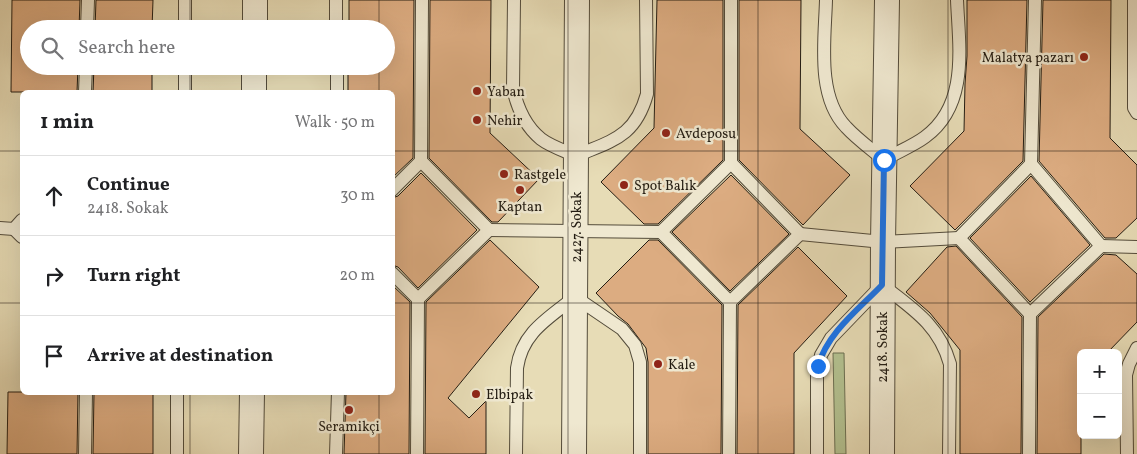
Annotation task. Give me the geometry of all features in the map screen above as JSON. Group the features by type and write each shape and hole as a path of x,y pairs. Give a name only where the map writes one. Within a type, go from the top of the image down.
{"street":[{"path":"255,0 255,20"},
{"name":"2427. Sokak","path":"574,454 577,0"},
{"name":"2418. Sokak","path":"882,454 882,285 887,0"},
{"path":"254,75 254,90"},
{"path":"252,395 252,454"}],"lane":[{"path":"87,20 88,0"},
{"path":"184,0 185,20"},
{"path":"336,0 336,20"},
{"path":"422,0 421,161 488,230 661,232 731,164"},
{"path":"514,0 512,88 516,102 530,128 542,140 576,156 616,139 636,122 643,109 647,94 646,0"},
{"path":"731,0 731,164 800,234 883,242 959,238 1031,164"},
{"path":"826,0 825,78 829,96 835,111 845,126 884,160 925,137 939,124 950,107 960,73 957,0"},
{"path":"1035,0 1031,164 1101,246 1137,248"},
{"path":"1134,0 1134,108 1137,113"},
{"path":"85,90 86,75"},
{"path":"185,75 185,90"},
{"path":"337,75 337,90"},
{"path":"395,187 421,161"},
{"path":"0,228 20,228"},
{"path":"417,454 418,299 488,230"},
{"path":"661,232 730,302 729,454"},
{"path":"730,302 800,234"},
{"path":"959,238 1030,314 1030,454"},
{"path":"1030,314 1101,246"},
{"path":"395,276 418,299"},
{"path":"817,454 817,376 821,355 831,338 882,285 925,318 942,341 947,352 950,364 949,454"},
{"path":"516,454 518,368 521,351 534,330 575,297 622,329 635,345 640,362 640,454"},
{"path":"1127,454 1126,375 1137,348"},
{"path":"85,454 86,395"},
{"path":"177,395 177,454"},
{"path":"336,454 338,395"}],"green space":[{"path":"833,353 844,353 846,454 835,454"}],"building":[{"path":"12,0 80,0 79,20 20,20 20,75 78,75 77,90 20,90 20,92 11,92"},
{"path":"96,0 153,0 152,20 95,20"},
{"path":"349,0 414,0 413,158 395,175 395,90 348,90 348,75 395,75 395,20 349,20"},
{"path":"430,0 491,0 490,133 539,179 498,222 492,222 429,158"},
{"path":"657,0 723,0 723,160 658,224 644,224 601,182 654,128"},
{"path":"739,0 801,0 800,129 850,175 803,225 739,160"},
{"path":"967,0 1027,0 1023,161 955,230 910,186 964,131"},
{"path":"1043,0 1111,0 1110,138 1137,165 1137,218 1116,238 1105,238 1039,161"},
{"path":"94,75 152,75 152,90 93,90"},
{"path":"421,173 477,230 418,288 395,266 395,197"},
{"path":"731,175 789,234 730,291 672,232"},
{"path":"1031,176 1090,245 1030,302 970,238"},
{"path":"490,240 539,287 448,398 469,418 486,401 486,454 425,454 426,302"},
{"path":"649,240 658,240 722,305 721,454 648,454 648,362 646,348 628,324 596,293"},
{"path":"956,246 1022,317 1021,454 960,454 960,350 930,313 906,292 947,247"},
{"path":"798,247 847,296 794,353 794,454 737,454 738,305"},
{"path":"1104,254 1116,255 1137,274 1137,322 1111,349 1077,349 1077,439 1081,439 1081,454 1037,454 1038,317"},
{"path":"395,288 410,302 409,454 344,454 346,395 395,395"},
{"path":"8,392 20,392 20,395 78,395 77,454 7,454"},
{"path":"94,395 153,395 153,454 93,454"}],"place":[{"name":"Malatya pazarı","path":"1084,57"},
{"name":"Yaban","path":"477,91"},
{"name":"Nehir","path":"477,120"},
{"name":"Avdeposu","path":"666,133"},
{"name":"Rastgele","path":"504,174"},
{"name":"Spot Balık","path":"624,185"},
{"name":"Kaptan","path":"520,190"},
{"name":"Kale","path":"658,364"},
{"name":"Elbipak","path":"476,394"},
{"name":"Seramikçi","path":"349,410"}],"route":[{"path":"818,366 821,355 831,338 882,285 884,160"}]}
